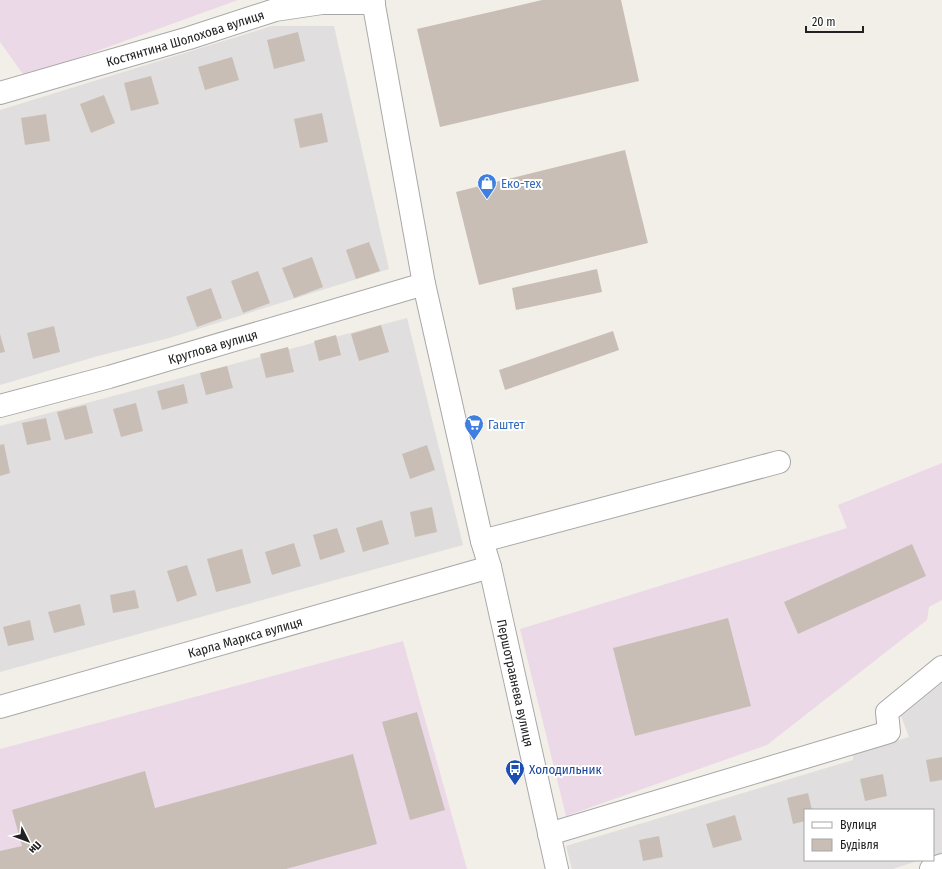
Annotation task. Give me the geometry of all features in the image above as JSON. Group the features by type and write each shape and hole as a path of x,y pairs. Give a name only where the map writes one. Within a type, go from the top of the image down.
{"street":[{"name":"Костянтина Шолохова вулиця","path":"0,93 189,38 275,10 322,3 373,1"},
{"name":"Першотравнева вулиця","path":"373,1 424,284 482,541 490,567 557,869"},
{"name":"Круглова вулиця","path":"0,406 109,377 424,284"},
{"path":"482,541 779,462"},
{"name":"Карла Маркса вулиця","path":"0,707 490,567"},
{"path":"549,834 889,732 887,712 942,667"},
{"path":"931,869 942,865"}],"shaded area":[{"path":"0,0 238,0 25,77 0,42"},
{"path":"272,26 334,26 389,269 169,338 98,356 0,385 0,110"},
{"path":"407,318 463,545 0,672 0,426"},
{"path":"942,463 942,600 929,607 927,620 767,745 566,816 520,629 847,528 838,505"},
{"path":"403,641 467,869 0,869 0,749"},
{"path":"942,683 942,853 934,856 934,809 804,809 804,861 917,861 893,869 572,869 566,846 853,760 853,754 909,737 901,716"}],"building":[{"path":"542,0 621,0 639,81 440,127 417,29"},
{"path":"298,32 305,61 274,69 267,40"},
{"path":"232,57 239,80 205,90 198,67"},
{"path":"151,76 159,104 131,111 124,83"},
{"path":"104,95 115,123 91,133 80,104"},
{"path":"322,113 328,142 300,148 294,119"},
{"path":"46,114 50,141 25,145 21,118"},
{"path":"625,150 648,243 479,285 456,192"},
{"path":"369,242 380,271 356,279 346,250"},
{"path":"312,257 323,287 294,298 282,268"},
{"path":"597,269 602,292 516,310 512,288"},
{"path":"258,271 270,303 243,313 231,281"},
{"path":"211,288 222,318 197,327 186,297"},
{"path":"381,325 389,352 359,361 351,334"},
{"path":"54,326 60,352 33,359 27,333"},
{"path":"613,331 619,350 505,390 499,370"},
{"path":"0,334 5,352 0,353"},
{"path":"336,335 341,355 319,361 314,341"},
{"path":"288,347 294,372 266,378 260,354"},
{"path":"227,366 233,388 206,395 200,373"},
{"path":"184,384 188,403 162,410 157,391"},
{"path":"136,403 143,431 121,437 113,409"},
{"path":"86,405 93,433 65,440 57,412"},
{"path":"46,418 51,440 27,445 22,423"},
{"path":"4,444 10,473 0,476 0,445"},
{"path":"427,445 435,470 410,479 402,454"},
{"path":"432,507 437,532 415,537 410,512"},
{"path":"382,520 389,544 363,552 356,528"},
{"path":"337,528 345,552 320,560 313,535"},
{"path":"294,543 301,566 272,575 265,552"},
{"path":"912,544 926,576 798,634 784,602"},
{"path":"242,549 251,583 216,592 207,559"},
{"path":"187,565 197,595 177,602 167,571"},
{"path":"135,590 139,608 113,613 110,595"},
{"path":"80,604 85,625 54,633 48,612"},
{"path":"728,618 751,706 635,736 613,648"},
{"path":"30,620 34,640 8,646 3,627"},
{"path":"417,712 445,810 410,820 382,722"},
{"path":"353,754 377,844 286,869 0,869 0,851 22,846 12,810 145,771 155,808"},
{"path":"942,757 942,780 930,782 926,760"},
{"path":"883,774 887,796 865,801 860,779"},
{"path":"808,793 812,809 804,809 804,821 793,824 787,798"},
{"path":"735,815 742,840 713,848 706,824"},
{"path":"659,836 663,857 643,861 639,840"}],"place":[{"name":"Еко-тех","path":"487,200"},
{"name":"Гаштет","path":"474,441"},
{"name":"Холодильник","path":"515,786"}]}
